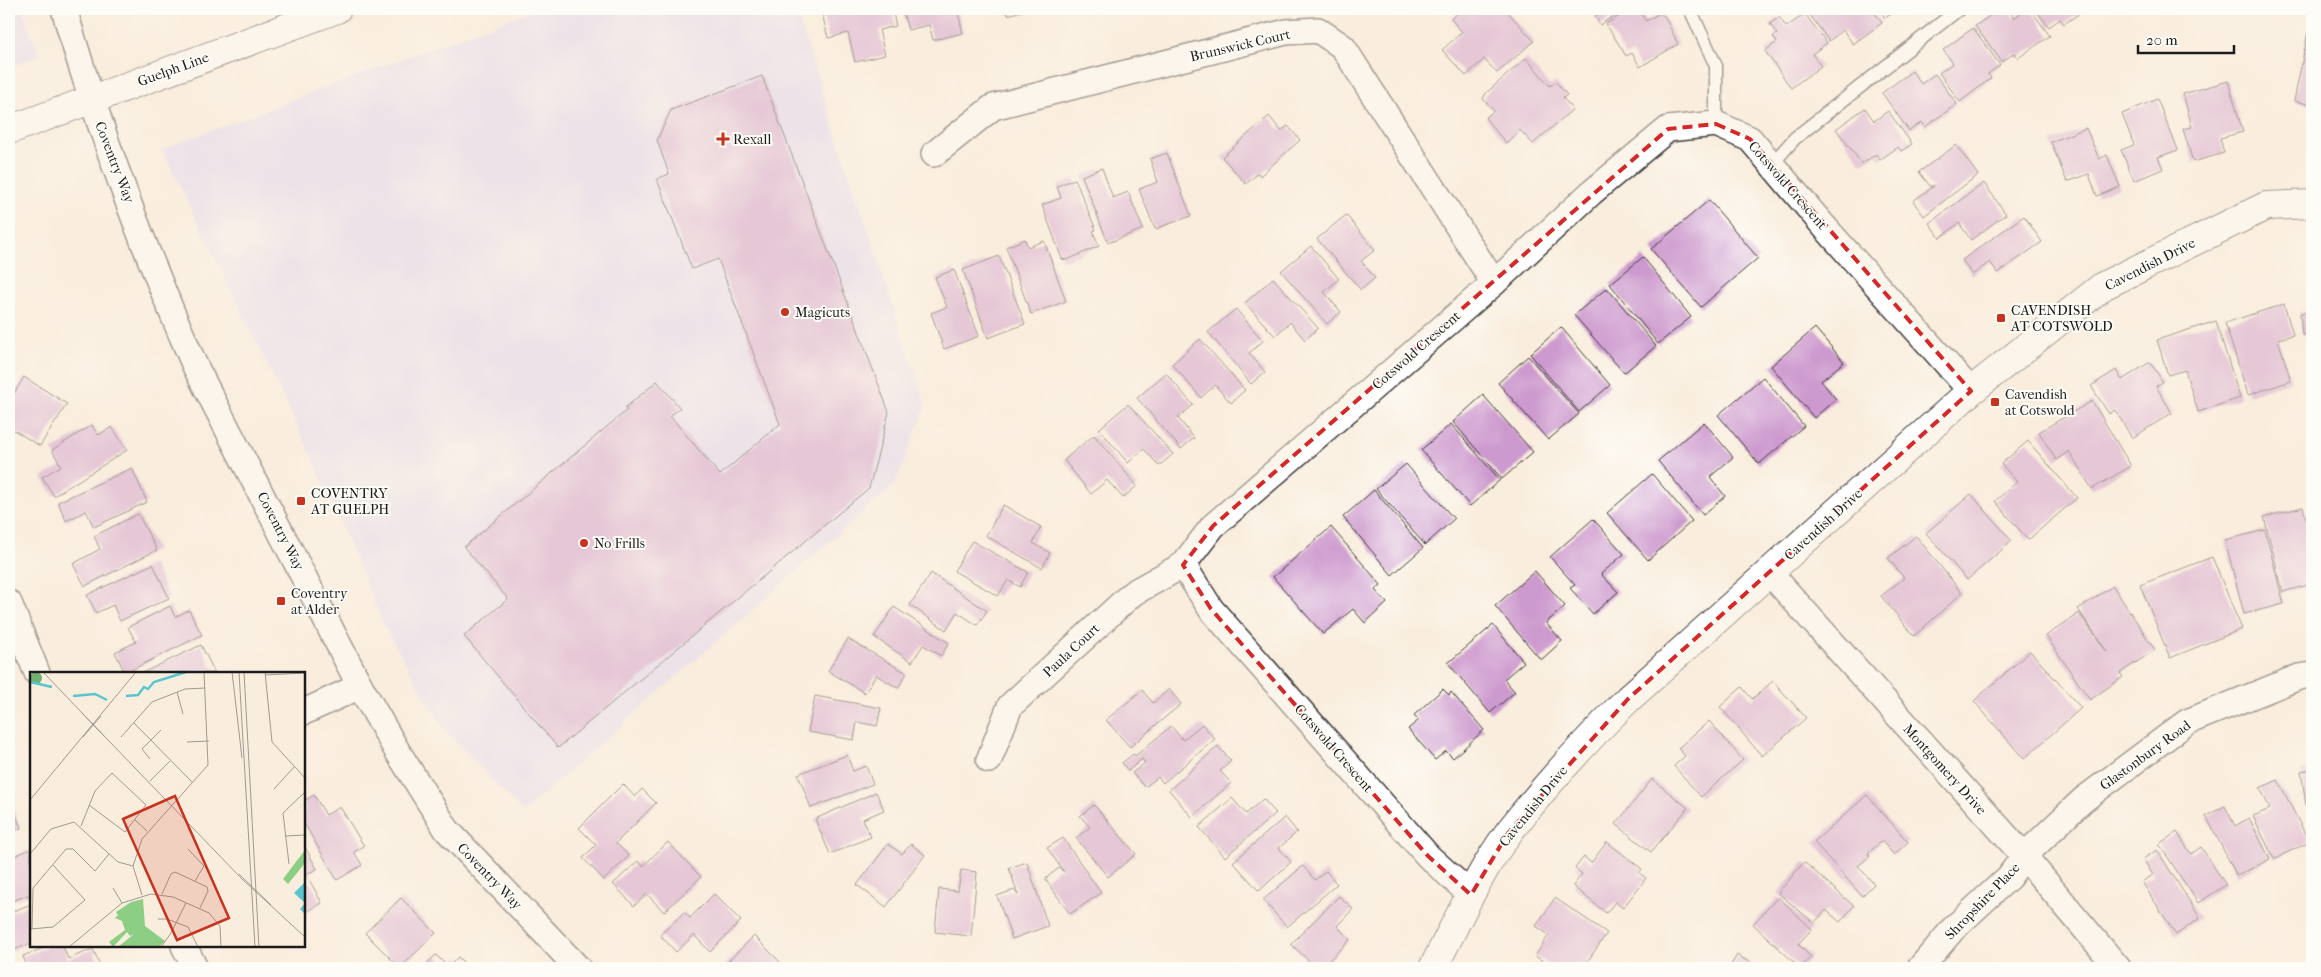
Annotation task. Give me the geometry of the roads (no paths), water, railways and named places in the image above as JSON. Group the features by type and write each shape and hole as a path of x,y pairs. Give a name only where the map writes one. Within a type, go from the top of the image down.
{"street":[{"name":"Coventry Way","path":"64,9 90,99 195,366 360,686 446,830 578,968"},
{"name":"Guelph Line","path":"9,130 337,9"},
{"name":"Brunswick Court","path":"934,154 993,107 1286,32 1318,30 1343,46 1494,283"},
{"name":"Cotswold Crescent","path":"1471,895 1428,856 1218,616 1183,565 1213,526 1494,283 1591,193 1668,129 1716,124 1750,139 1854,261 1971,391"},
{"name":"Cavendish Drive","path":"1433,968 1471,895 1508,833 1588,738 1628,699 1971,391 2103,286 2266,206 2312,204"},
{"name":"Paula Court","path":"989,760 1010,706 1133,593 1183,565"},
{"name":"Montgomery Drive","path":"1769,572 2024,856 2118,968"},
{"path":"9,603 37,672"},
{"name":"Glastonbury Road","path":"2024,856 2083,800 2187,722 2299,677 2312,675"},
{"path":"305,712 360,686"},
{"name":"Shropshire Place","path":"1920,968 1953,929 2009,877 2024,856"},
{"path":"184,947 195,968"}],"lane":[{"path":"1690,9 1716,66 1716,124"},
{"path":"1772,164 1795,138 1960,9"}],"place":[{"name":"Rexall","path":"723,139"},
{"name":"Magicuts","path":"785,312"},
{"name":"CAVENDISH AT COTSWOLD","path":"2001,318"},
{"name":"Cavendish at Cotswold","path":"1995,402"},
{"name":"COVENTRY AT GUELPH","path":"301,501"},
{"name":"No Frills","path":"584,543"},
{"name":"Coventry at Alder","path":"281,601"}]}
